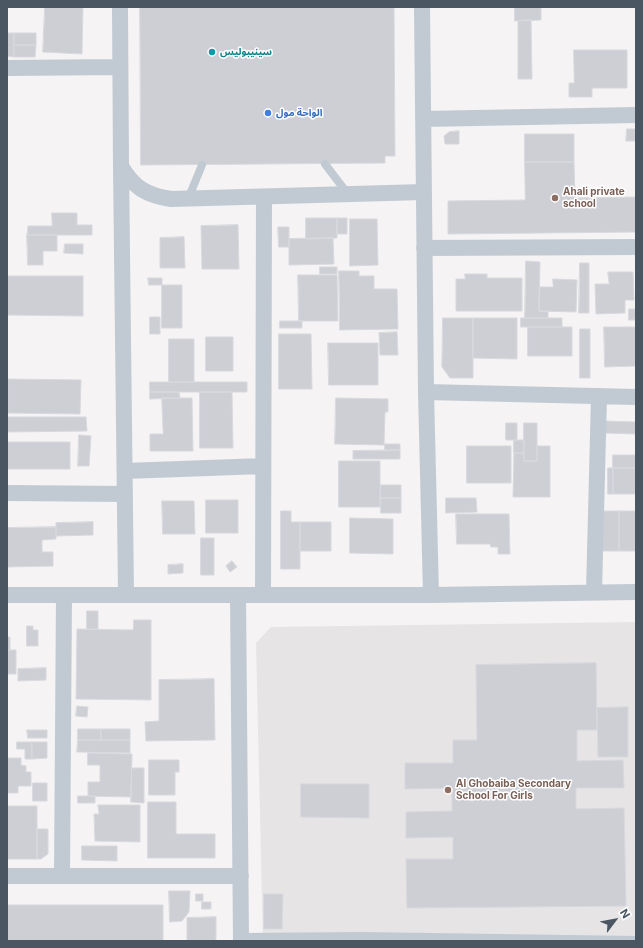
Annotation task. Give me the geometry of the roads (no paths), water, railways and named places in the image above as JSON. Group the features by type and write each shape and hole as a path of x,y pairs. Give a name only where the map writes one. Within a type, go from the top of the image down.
{"street":[{"path":"120,7 126,595"},
{"path":"422,7 426,392 431,595"},
{"path":"7,68 120,67"},
{"path":"423,119 636,115"},
{"path":"121,166 136,186 147,193 171,199 424,192"},
{"path":"263,595 264,197"},
{"path":"424,248 636,247"},
{"path":"426,392 636,397"},
{"path":"594,592 598,396"},
{"path":"125,471 263,466"},
{"path":"7,493 125,494"},
{"path":"7,595 431,595 636,592"},
{"path":"62,876 64,595"},
{"path":"238,595 241,939"},
{"path":"7,876 240,876"}],"lane":[{"path":"325,164 344,189 353,194"},
{"path":"188,199 202,165"},
{"path":"241,939 362,938 636,940"}],"place":[{"name":"سينيبوليس","path":"212,52"},
{"name":"الواحة مول","path":"268,113"},
{"name":"Ahali private school","path":"555,198"},
{"name":"Al Ghobaiba Secondary School For Girls","path":"448,790"}]}
